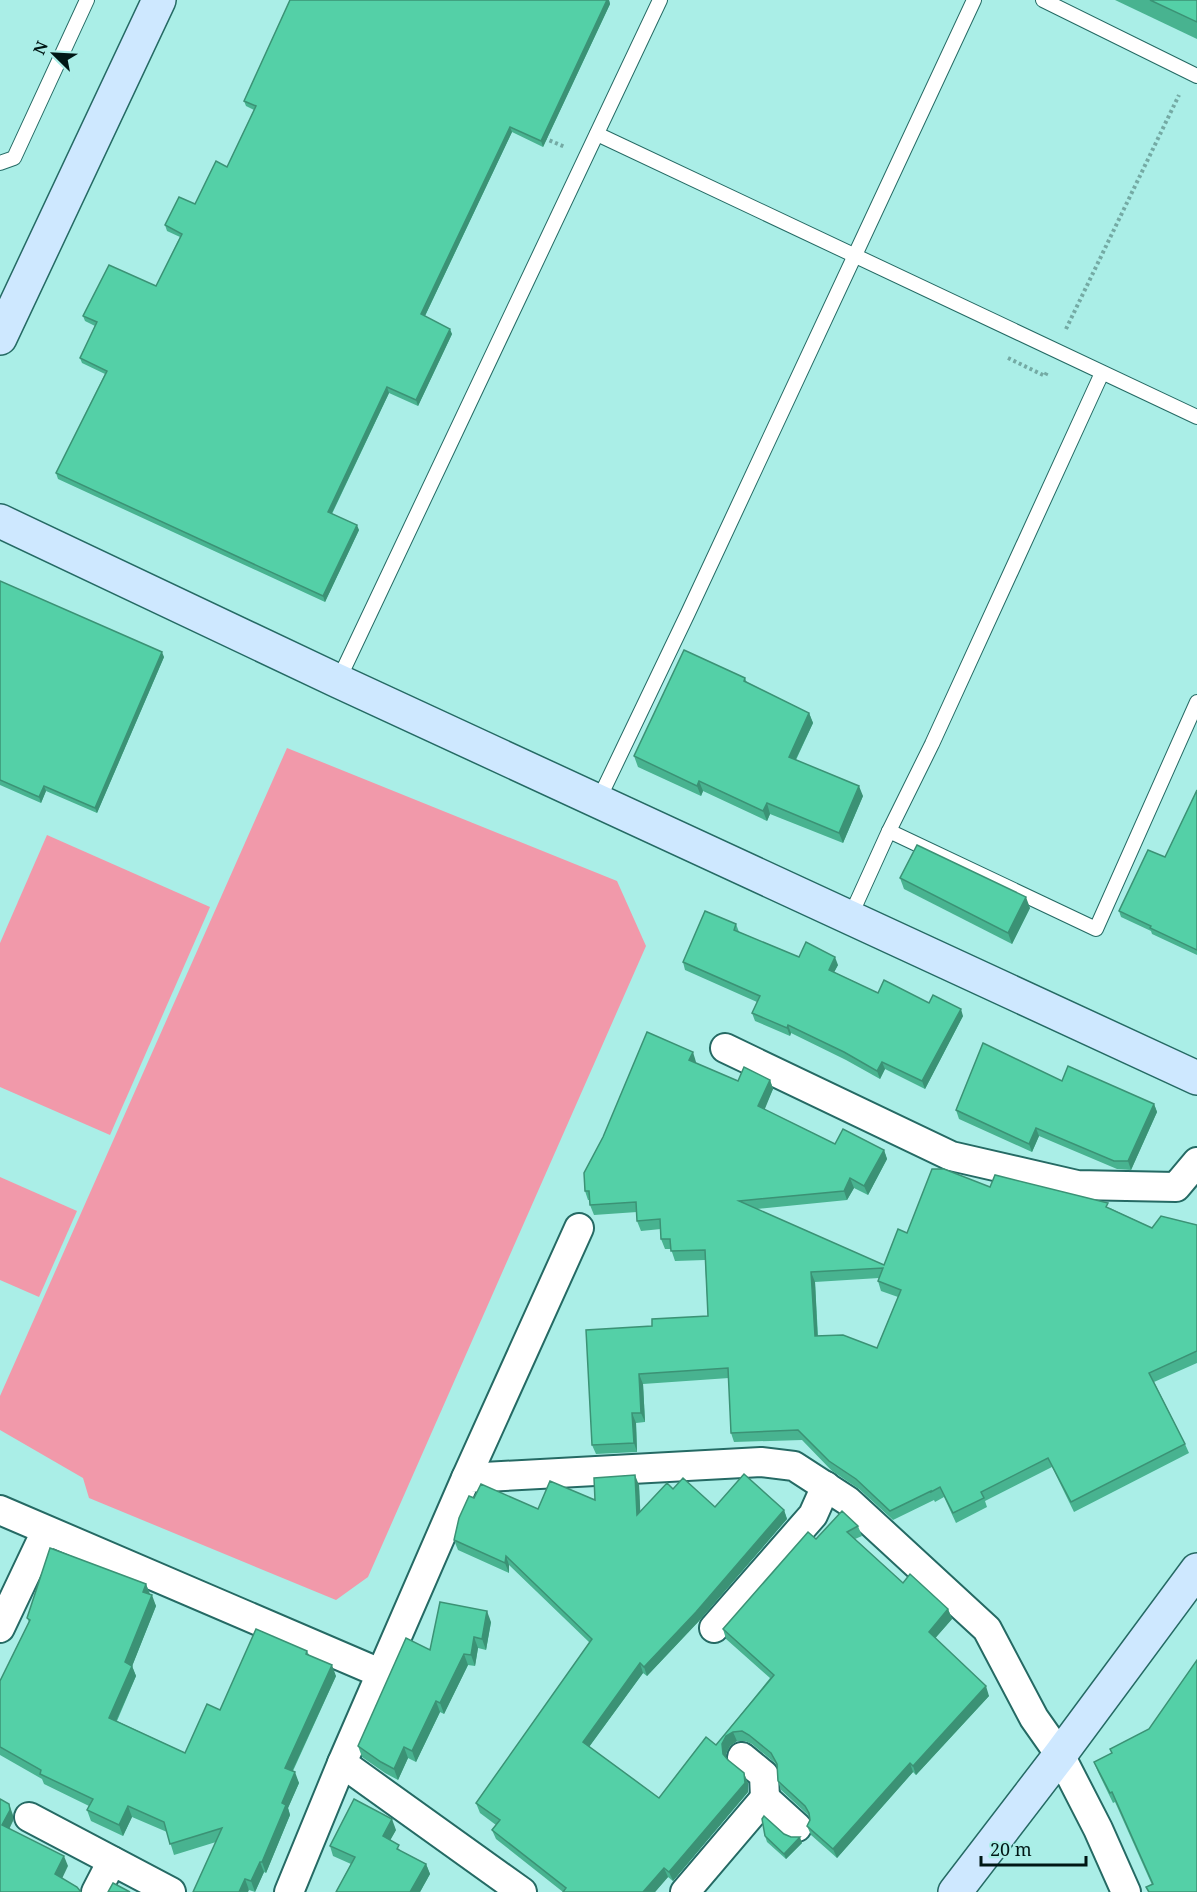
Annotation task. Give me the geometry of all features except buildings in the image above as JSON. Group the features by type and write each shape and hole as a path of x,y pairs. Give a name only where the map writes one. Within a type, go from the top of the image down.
{"street":[{"path":"2,320 159,0"},
{"path":"0,521 338,681 1197,1078"},
{"path":"725,1048 951,1156 1077,1185 1176,1187 1197,1162"},
{"path":"290,1892 380,1673 579,1228"},
{"path":"466,1478 761,1462 794,1466 826,1486 848,1501 987,1629 1034,1718 1060,1755 1098,1829 1126,1892"},
{"path":"714,1628 813,1515 826,1486"},
{"path":"0,1510 380,1673"},
{"path":"0,1628 46,1531"},
{"path":"955,1892 1197,1570"},
{"path":"685,1892 765,1798 764,1774 742,1757"},
{"path":"342,1763 522,1892"},
{"path":"765,1798 797,1827"},
{"path":"29,1817 171,1892"},
{"path":"96,1892 112,1861"}],"lane":[{"path":"0,163 14,158 87,0"},
{"path":"338,681 660,0"},
{"path":"598,801 974,0"},
{"path":"1043,0 1193,75"},
{"path":"597,134 1197,417"},
{"path":"850,917 1102,373"},
{"path":"889,831 1096,929 1197,702"}],"path":[{"path":"1063,334 1193,75"}],"shaded area":[{"path":"287,748 617,881 646,946 368,1577 336,1600 89,1498 83,1478 0,1430 0,1396"},
{"path":"47,835 210,907 110,1135 0,1087 0,943"},
{"path":"0,1177 77,1211 39,1297 0,1280"}]}
